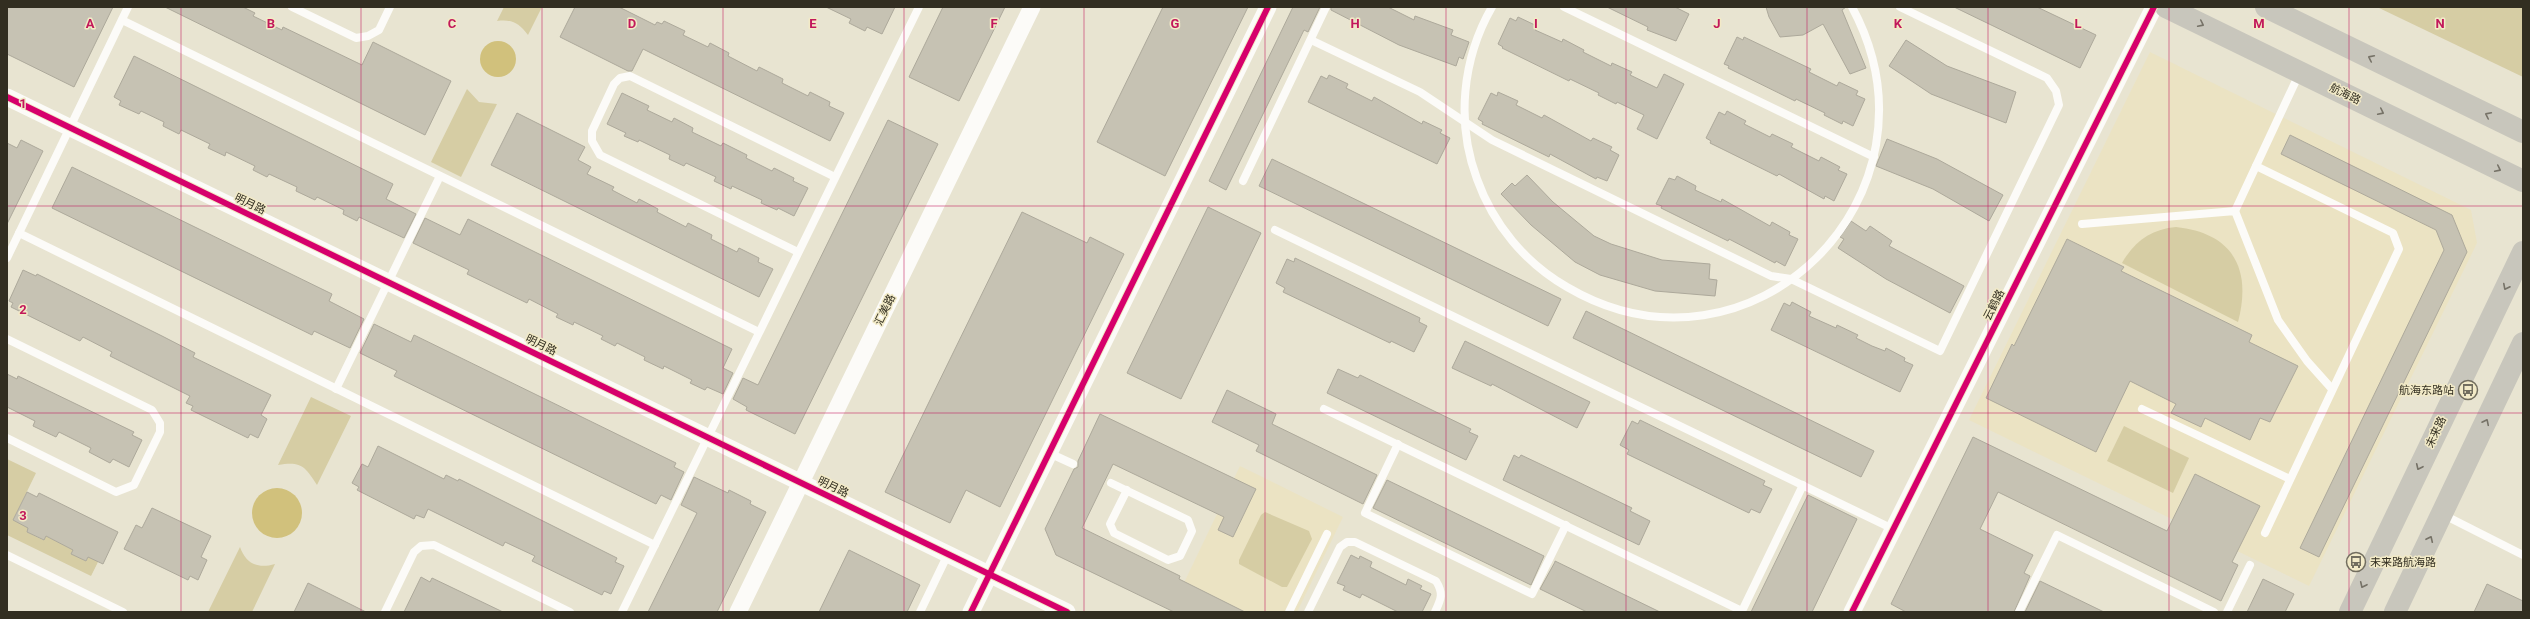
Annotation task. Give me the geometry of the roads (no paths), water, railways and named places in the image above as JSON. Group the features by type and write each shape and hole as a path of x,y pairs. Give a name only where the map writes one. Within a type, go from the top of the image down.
{"main road":[{"name":"航海路","path":"2166,7 2523,181"},
{"path":"2266,7 2523,132"},
{"name":"未来路","path":"2350,612 2523,252"},
{"path":"2395,612 2523,343"}],"street":[{"name":"汇美路","path":"738,612 1032,7"},
{"path":"971,612 1268,7"},
{"name":"云鹤路","path":"1852,612 2154,7"},
{"name":"明月路","path":"7,97 1067,612"}],"lane":[{"path":"7,258 128,7"},
{"path":"292,7 356,38 368,36 379,30 390,7"},
{"path":"622,612 919,7"},
{"path":"1243,181 1326,7"},
{"path":"1492,7 1478,36 1471,57 1466,86 1465,122 1467,145 1476,176 1492,212 1505,232 1537,267 1577,293 1622,311 1653,316 1693,316 1740,306 1762,297 1792,279 1822,253 1838,235 1863,192 1874,157 1880,120 1876,70 1870,46 1852,7"},
{"path":"1564,7 1874,157"},
{"path":"1311,40 1420,92 1492,140 1764,272 1792,279 1940,351 2059,106 2056,91 2047,78 1900,7"},
{"path":"122,20 759,332"},
{"path":"2300,72 2235,211 2278,320 2307,361 2332,389"},
{"path":"798,252 600,155 592,141 592,131 614,84 620,78 630,76 835,177"},
{"path":"2256,166 2393,233 2399,249 2265,533"},
{"path":"336,389 440,176"},
{"path":"2082,224 2235,211"},
{"path":"1275,230 1893,529"},
{"path":"19,233 655,545"},
{"path":"7,339 152,410 160,423 160,432 134,485 116,492 7,438"},
{"path":"1324,408 1742,611 1802,485"},
{"path":"2142,409 2290,479"},
{"path":"1398,444 1365,513 1532,594 1566,525"},
{"path":"1049,453 1073,464"},
{"path":"1111,482 1188,520 1192,531 1180,556 1168,560 1114,533 1110,524 1126,490"},
{"path":"2442,513 2523,555"},
{"path":"1289,612 1327,534"},
{"path":"2019,612 2057,535 2214,612"},
{"path":"1308,612 1340,547 1347,542 1355,542 1436,581 1442,590 1442,597 1435,612"},
{"path":"385,612 414,552 421,546 434,546 570,612"},
{"path":"920,612 948,554"},
{"path":"7,555 123,612"},
{"path":"2227,612 2250,565"}],"place":[{"name":"航海东路站","path":"2468,390"},
{"name":"未来路航海路","path":"2356,562"}]}
